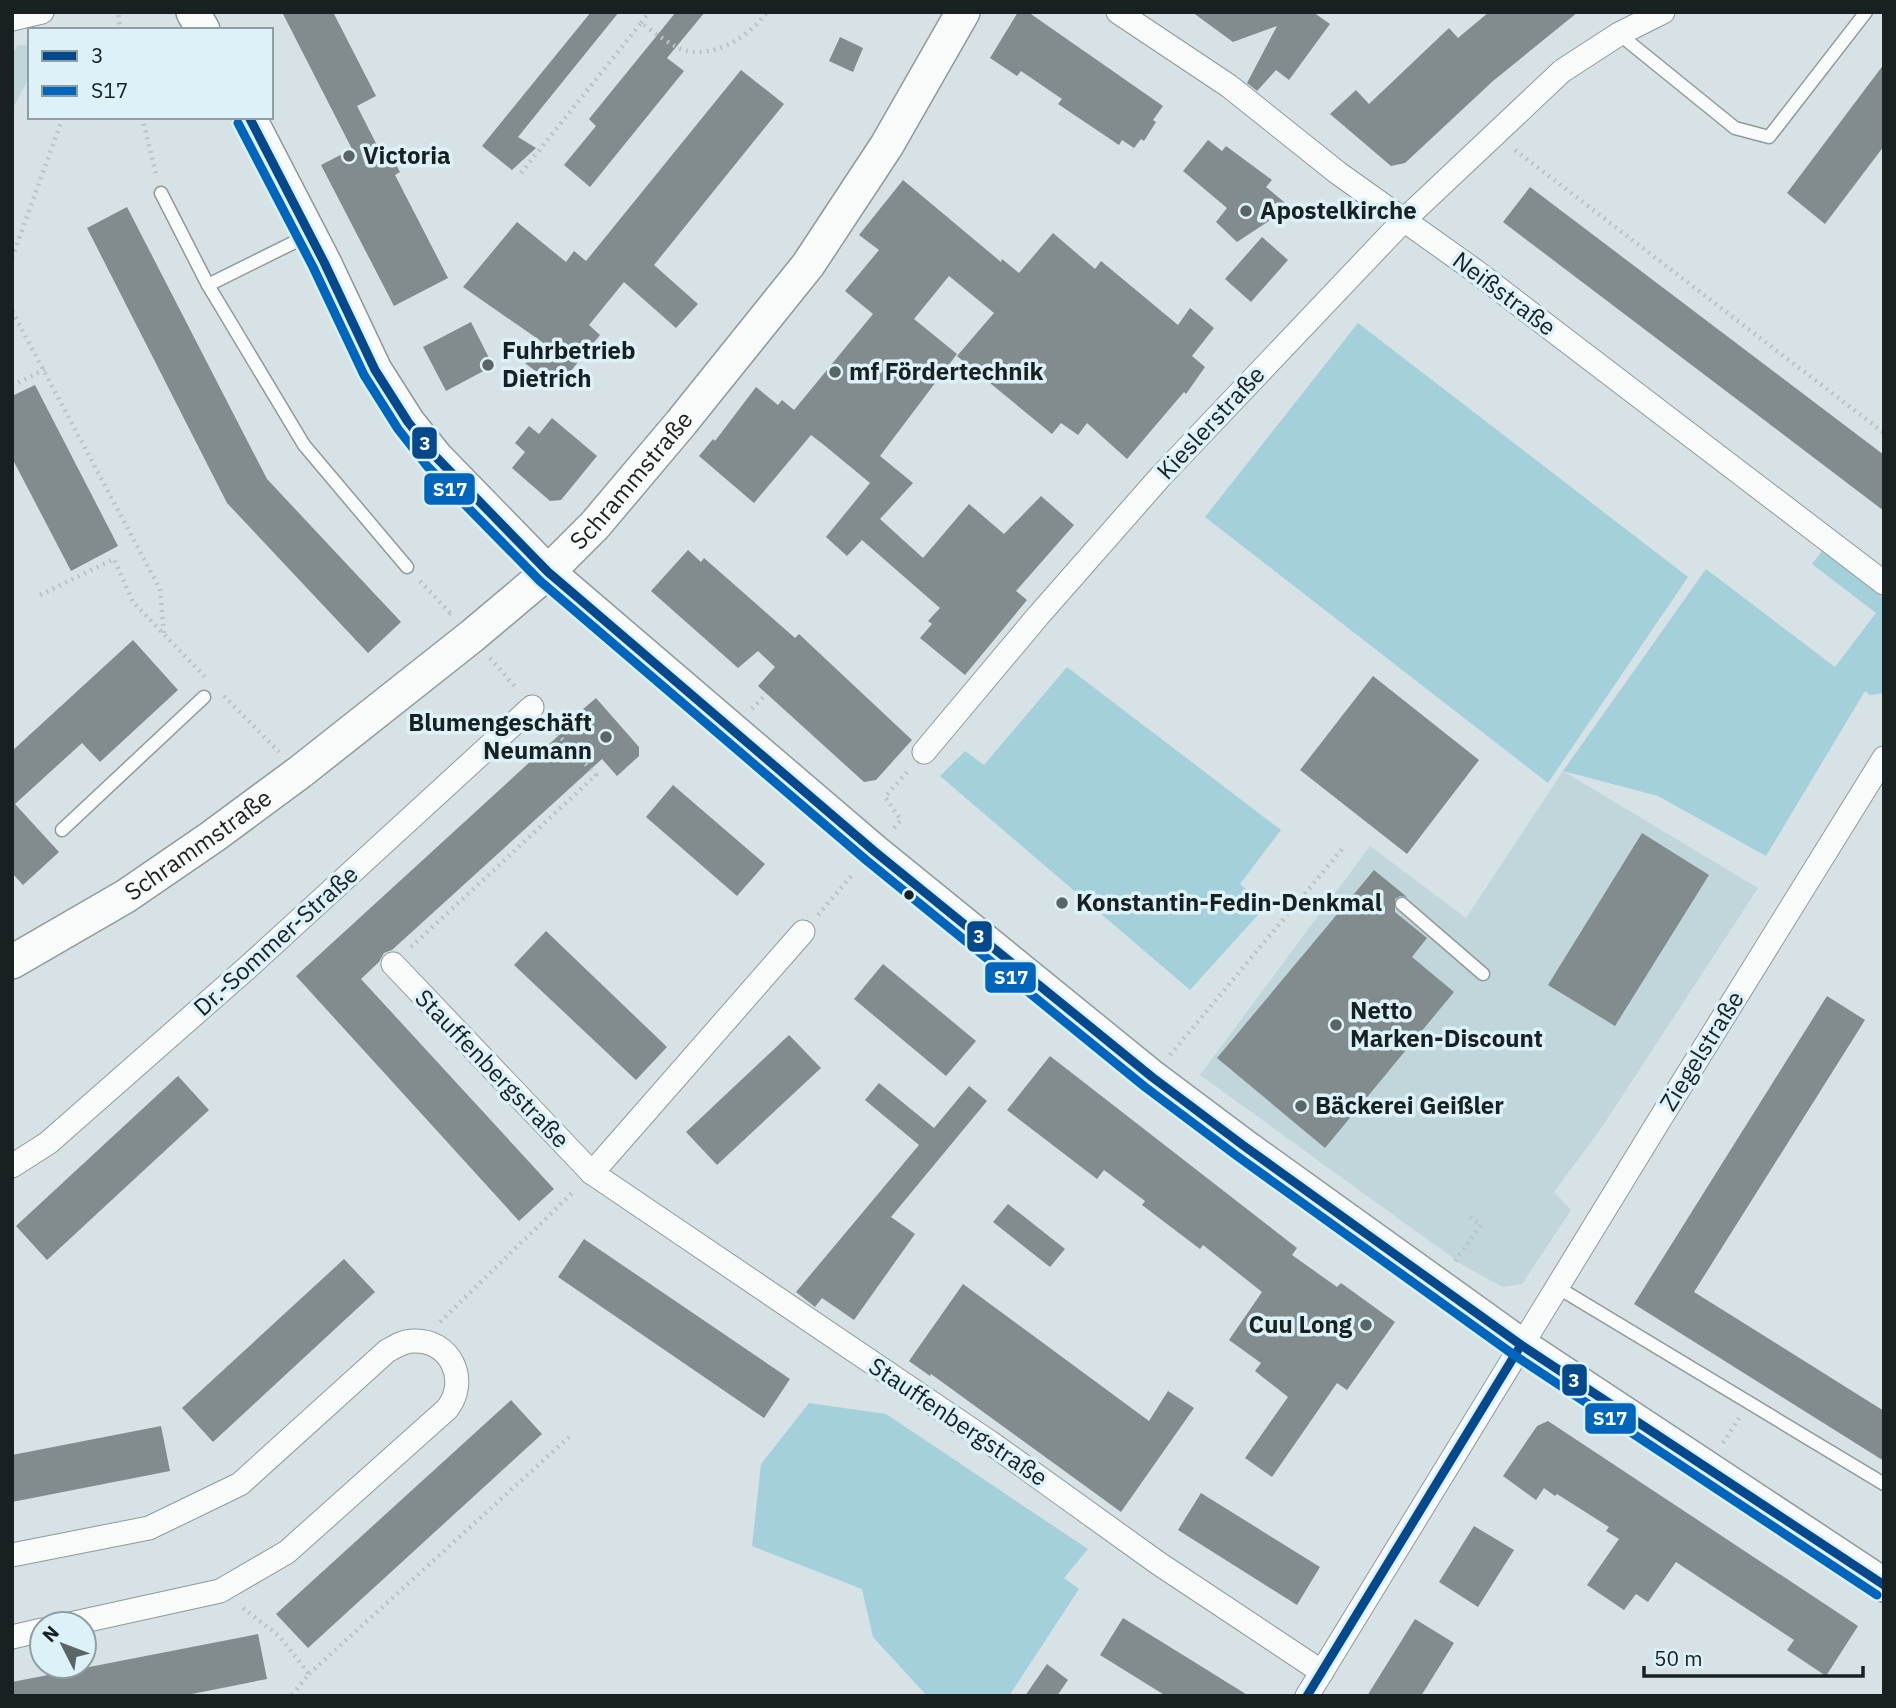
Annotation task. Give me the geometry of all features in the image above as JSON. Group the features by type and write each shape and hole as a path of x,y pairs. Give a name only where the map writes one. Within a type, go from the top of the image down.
{"main road":[{"path":"193,12 202,28"},
{"name":"Schrammstraße","path":"12,962 126,896 212,837 300,772 472,636 548,572 595,525 808,265 887,145 963,12"},
{"path":"250,119 375,370 408,422 459,482 548,572 874,851 1152,1077 1521,1345 1884,1584"}],"street":[{"path":"12,19 42,12"},
{"name":"Neißstraße","path":"1118,12 1229,86 1338,173 1485,279 1884,583"},
{"name":"Kieslerstraße","path":"924,752 1038,616 1161,476 1404,220 1562,71 1619,34 1663,12"},
{"name":"Dr.-Sommer-Straße","path":"12,1166 48,1143 237,977 532,707"},
{"name":"Ziegelstraße","path":"1307,1696 1884,758"},
{"path":"592,1173 803,932"},
{"name":"Stauffenbergstraße","path":"393,964 592,1173 991,1443 1158,1563 1322,1672"},
{"path":"12,1555 149,1528 240,1485 387,1351 407,1342 420,1341 442,1351 455,1368 458,1383 452,1403 287,1552 220,1591 98,1618"}],"lane":[{"path":"1619,34 1735,128 1769,138 1866,12"},
{"path":"161,193 208,285 304,445 407,567"},
{"path":"208,285 309,235"},
{"path":"62,830 204,697"},
{"path":"1402,904 1483,974"},
{"path":"1557,1287 1884,1484"}],"path":[{"path":"521,173 649,12"},
{"path":"641,23 687,51 705,51 729,46 767,12"},
{"path":"12,258 62,119"},
{"path":"142,119 161,193"},
{"path":"1493,134 1884,433"},
{"path":"12,311 160,589 164,636"},
{"path":"12,386 44,369"},
{"path":"40,596 114,559 134,602 206,678"},
{"path":"407,567 450,613 459,605"},
{"path":"393,964 596,775 532,707 490,657 499,649"},
{"path":"216,688 300,772"},
{"path":"758,703 766,694"},
{"path":"803,932 901,820 884,797 924,752"},
{"path":"1152,1077 1343,848"},
{"path":"420,1341 592,1173"},
{"path":"1438,1284 1481,1226 1467,1215"},
{"path":"1725,1441 1740,1417"},
{"path":"287,1696 292,1695 309,1674 569,1437"},
{"path":"220,1591 280,1637 309,1674"}],"shaded area":[{"path":"18,45 28,45 28,80 12,110 12,54"},
{"path":"1358,323 1688,577 1548,783 1205,517"},
{"path":"1822,551 1884,598 1884,693 1870,695 1865,691 1766,856 1658,796 1563,771 1706,569 1835,667 1876,613 1812,564"},
{"path":"1067,667 1281,830 1240,884 1266,906 1190,990 940,776 965,751 984,765"},
{"path":"1563,771 1758,888 1602,1127 1554,1192 1571,1210 1522,1284 1503,1287 1464,1266 1200,1075 1370,846 1466,918"},
{"path":"809,1403 886,1414 1088,1549 1064,1578 1079,1589 1009,1696 927,1696 873,1637 862,1589 752,1546 761,1464"}],"building":[{"path":"282,12 333,12 376,96 357,106 382,155 389,152 400,172 395,175 448,278 394,306 321,165 352,149"},
{"path":"591,12 619,12 518,137 536,148 512,170 482,146"},
{"path":"676,12 705,12 667,58 684,71 590,187 564,165 596,126 589,119"},
{"path":"1018,12 1028,12 1163,106 1153,120 1156,122 1144,141 1141,139 1134,148 1122,140 1119,145 1058,104 1062,99 1021,71 1017,76 990,58"},
{"path":"1192,12 1313,12 1330,24 1289,80 1276,70 1257,91 1247,83 1277,26 1233,42"},
{"path":"1489,12 1578,12 1493,81 1405,163 1391,166 1330,114 1356,90 1369,104 1449,28 1458,38"},
{"path":"840,37 863,48 853,72 829,61"},
{"path":"1884,64 1884,146 1825,224 1787,193"},
{"path":"741,70 784,104 654,265 698,304 676,328 624,282 589,325 600,335 557,388 525,363 545,344 463,287 517,222 566,262 574,251 586,261"},
{"path":"1208,140 1222,151 1226,146 1272,180 1266,187 1290,207 1237,242 1216,222 1227,208 1183,171"},
{"path":"903,180 1001,262 1002,259 1019,273 1053,233 1095,269 1101,261 1178,325 1190,308 1214,328 1192,356 1205,367 1186,394 1184,392 1127,459 1087,423 1078,435 1061,423 1052,434 957,356 994,313 949,276 914,319 957,354 880,456 913,483 880,519 923,558 969,504 1004,534 1041,496 1074,525 1016,591 1027,600 965,675 920,638 932,624 928,621 940,608 862,540 847,556 826,537 870,483 824,445 811,435 754,503 699,456 713,439 715,441 756,387 778,405 782,400 794,410 873,314 845,291 879,250 859,235"},
{"path":"1530,187 1884,455 1884,511 1503,222"},
{"path":"127,207 267,479 401,622 368,653 227,503 87,228"},
{"path":"1262,237 1288,260 1251,302 1225,279"},
{"path":"471,322 493,366 446,391 423,347"},
{"path":"35,385 118,546 71,571 12,458 12,396"},
{"path":"552,418 597,456 561,500 550,501 512,468 525,452 515,443 529,426 539,434"},
{"path":"688,550 701,562 704,558 795,638 799,634 912,740 876,780 864,782 758,686 775,667 758,651 738,668 651,591"},
{"path":"133,640 178,690 100,762 82,743 15,804 59,852 23,885 12,873 12,751"},
{"path":"1373,676 1479,760 1407,854 1300,770"},
{"path":"596,698 639,747 639,756 617,776 602,759 392,950 384,953 379,962 361,979 554,1189 519,1221 296,976"},
{"path":"673,785 765,864 737,896 646,817"},
{"path":"1642,833 1709,875 1615,1026 1548,985"},
{"name":"Netto Marken-Discount","path":"1374,870 1407,897 1400,896 1395,899 1395,912 1427,938 1412,957 1454,992 1325,1148 1217,1058"},
{"path":"546,931 667,1047 636,1080 514,965"},
{"path":"883,964 976,1041 946,1076 854,999"},
{"path":"1827,996 1865,1020 1694,1292 1884,1411 1884,1461 1634,1304"},
{"path":"789,1035 821,1068 717,1165 686,1132"},
{"path":"1050,1056 1297,1248 1292,1255 1337,1287 1341,1283 1395,1322 1347,1390 1337,1383 1272,1477 1245,1458 1288,1397 1255,1371 1261,1363 1229,1340 1262,1292 1203,1245 1200,1249 1142,1205 1145,1201 1104,1170 1097,1179 1007,1110"},
{"path":"178,1076 209,1110 47,1260 16,1226"},
{"path":"879,1083 934,1128 969,1086 987,1101 891,1217 915,1234 854,1320 822,1298 815,1307 796,1292 919,1145 865,1100"},
{"path":"1008,1204 1065,1249 1050,1267 993,1222"},
{"path":"584,1239 790,1379 764,1418 558,1277"},
{"path":"344,1259 375,1292 213,1442 182,1408"},
{"path":"963,1284 1149,1421 1168,1391 1194,1408 1121,1512 931,1374 930,1376 909,1361"},
{"path":"511,1400 542,1434 308,1648 276,1614"},
{"path":"1548,1421 1858,1626 1826,1676 1787,1650 1794,1640 1676,1562 1648,1602 1636,1594 1624,1610 1587,1585 1619,1539 1606,1531 1609,1527 1557,1494 1555,1496 1544,1488 1536,1500 1503,1476 1537,1426"},
{"path":"161,1426 170,1471 12,1502 12,1455"},
{"path":"1201,1493 1320,1567 1297,1605 1178,1530"},
{"path":"1474,1526 1514,1550 1478,1607 1439,1582"},
{"path":"1123,1618 1249,1696 1166,1696 1100,1655"},
{"path":"1415,1619 1454,1643 1421,1696 1367,1696"},
{"path":"258,1634 267,1679 182,1696 12,1696 12,1682 28,1679 98,1680 98,1665"},
{"path":"1047,1664 1068,1680 1057,1696 1025,1696"}],"transit line":[{"name":"3","path":"250,119 324,262 375,370 408,422 436,457 548,572 874,851 1152,1077 1521,1345 1884,1585"},
{"name":"S17","path":"238,123 313,267 364,375 398,429 427,466 540,581 866,860 1145,1087 1514,1355 1877,1595"},
{"name":"3","path":"1307,1696 1521,1345"}],"place":[{"name":"Victoria","path":"349,156"},
{"name":"Apostelkirche","path":"1246,211"},
{"name":"Fuhrbetrieb Dietrich","path":"488,365"},
{"name":"mf Fördertechnik","path":"835,372"},
{"name":"Blumengeschäft Neumann","path":"606,737"},
{"name":"Konstantin-Fedin-Denkmal","path":"1062,903"},
{"name":"Netto Marken-Discount","path":"1336,1025"},
{"name":"Bäckerei Geißler","path":"1301,1106"},
{"name":"Cuu Long","path":"1366,1325"}]}
